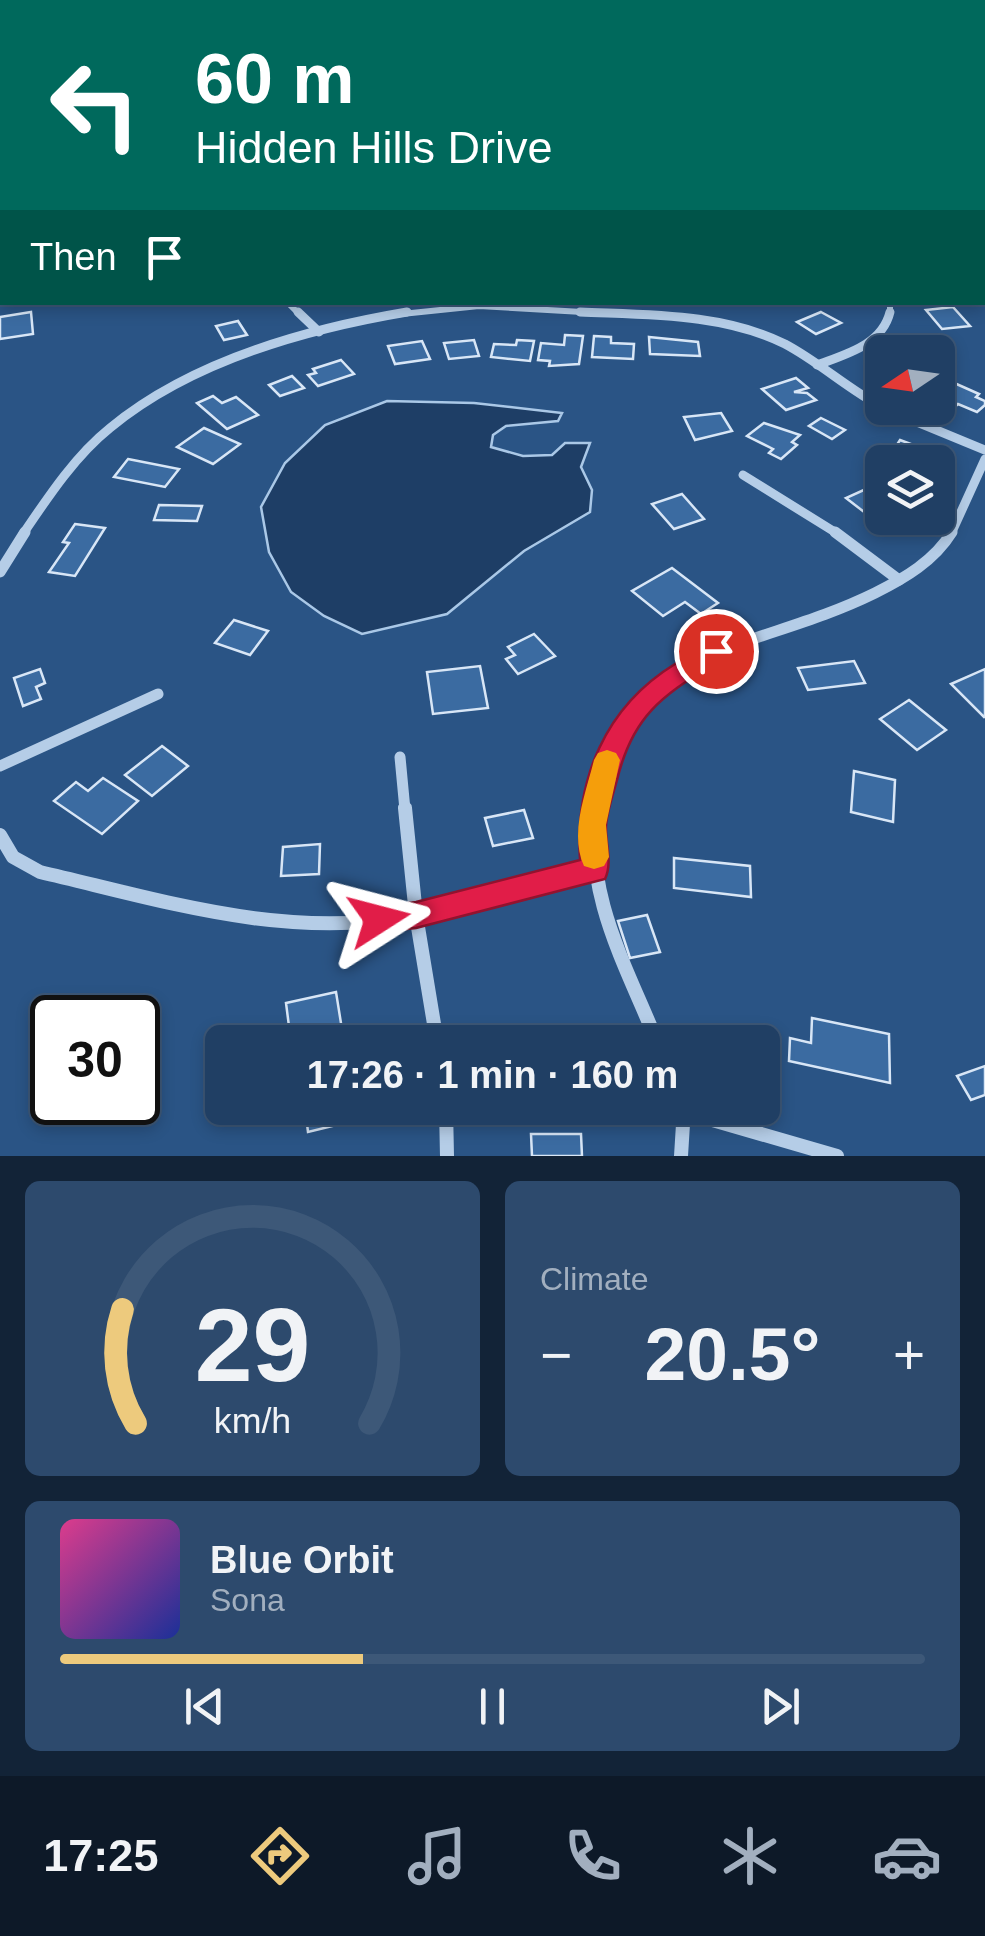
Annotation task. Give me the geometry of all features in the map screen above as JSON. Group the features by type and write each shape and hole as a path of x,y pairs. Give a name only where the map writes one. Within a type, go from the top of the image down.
{"street":[{"path":"290,305 320,332"},
{"path":"0,572 13,548 109,429 188,378 320,332 393,314 460,305"},
{"path":"484,305 632,314 751,332 791,348 865,399"},
{"path":"632,305 632,314"},
{"path":"817,364 878,337 889,319 890,305"},
{"path":"926,425 985,450"},
{"path":"651,1025 597,891 595,870 592,825 606,762 630,715 654,690 716,651 885,590 899,580 953,537 969,482 985,459"},
{"path":"743,475 834,530 899,580"},
{"path":"0,766 158,694"},
{"path":"400,757 416,915 434,1025"},
{"path":"0,835 13,857 40,872 251,921 342,923 416,915 595,870"},
{"path":"446,1125 447,1156"},
{"path":"682,1156 683,1125"},
{"path":"734,1125 837,1156"}],"shaded area":[{"path":"387,401 474,403 562,413 558,421 506,426 493,435 491,447 523,456 552,455 565,443 590,443 581,467 592,490 590,512 524,551 447,614 362,634 324,616 291,592 269,552 261,507 285,463 325,425"}],"building":[{"path":"953,307 970,326 942,329 926,310"},
{"path":"31,312 33,334 0,339 0,317"},
{"path":"821,312 841,323 816,334 797,322"},
{"path":"238,321 247,335 224,340 216,326"},
{"path":"565,335 583,336 579,364 549,366 550,361 538,360 541,343 564,345"},
{"path":"594,336 611,337 611,343 634,344 633,359 592,357"},
{"path":"649,337 698,342 700,356 650,354"},
{"path":"474,340 479,356 449,359 444,343"},
{"path":"517,340 534,341 530,361 491,357 494,344 516,345"},
{"path":"422,341 430,359 395,364 388,346"},
{"path":"341,360 354,374 318,386 308,375 316,373 313,369"},
{"path":"292,376 304,388 280,396 269,385"},
{"path":"796,378 808,388 794,392 807,393 816,400 786,410 762,389"},
{"path":"955,383 985,401 977,412 958,404 955,407"},
{"path":"213,396 222,403 236,397 258,415 227,429 197,403"},
{"path":"721,413 732,431 695,440 684,417"},
{"path":"821,418 845,430 832,439 809,426"},
{"path":"764,423 800,435 792,442 797,445 781,459 769,453 773,449 747,436"},
{"path":"204,428 240,444 213,464 177,447"},
{"path":"128,459 179,469 165,487 114,477"},
{"path":"865,489 865,513 846,498"},
{"path":"682,494 704,519 674,529 652,504"},
{"path":"159,505 202,506 197,521 154,520"},
{"path":"75,524 105,528 75,576 49,572 69,543 63,542"},
{"path":"672,568 718,603 701,614 685,602 663,616 632,591"},
{"path":"234,620 268,631 250,655 215,643"},
{"path":"534,634 555,656 518,674 506,659 515,655 508,647"},
{"path":"854,661 865,683 808,690 798,668"},
{"path":"480,666 488,708 433,714 427,672"},
{"path":"40,669 45,683 36,687 41,699 23,706 14,678"},
{"path":"985,669 985,716 984,717 951,684"},
{"path":"909,700 946,730 917,750 880,719"},
{"path":"162,746 188,766 152,796 125,775"},
{"path":"854,771 895,780 893,822 851,812"},
{"path":"103,778 138,801 102,834 54,801 76,782 88,791"},
{"path":"524,810 533,838 493,846 485,818"},
{"path":"320,844 319,874 281,876 283,847"},
{"path":"674,858 750,866 751,897 674,888"},
{"path":"647,915 660,952 630,958 618,921"},
{"path":"336,992 341,1025 289,1025 286,1003"},
{"path":"812,1018 889,1034 890,1083 789,1061 790,1038 811,1043"},
{"path":"985,1066 985,1095 971,1100 957,1076"},
{"path":"307,1125 336,1125 308,1132"},
{"path":"531,1134 581,1134 582,1156 532,1156"}],"slow traffic":[{"path":"594,857 592,825 607,760"}],"route":[{"path":"379,919 416,915 595,870 592,825 612,744 630,715 654,690 675,673 716,651"}]}
